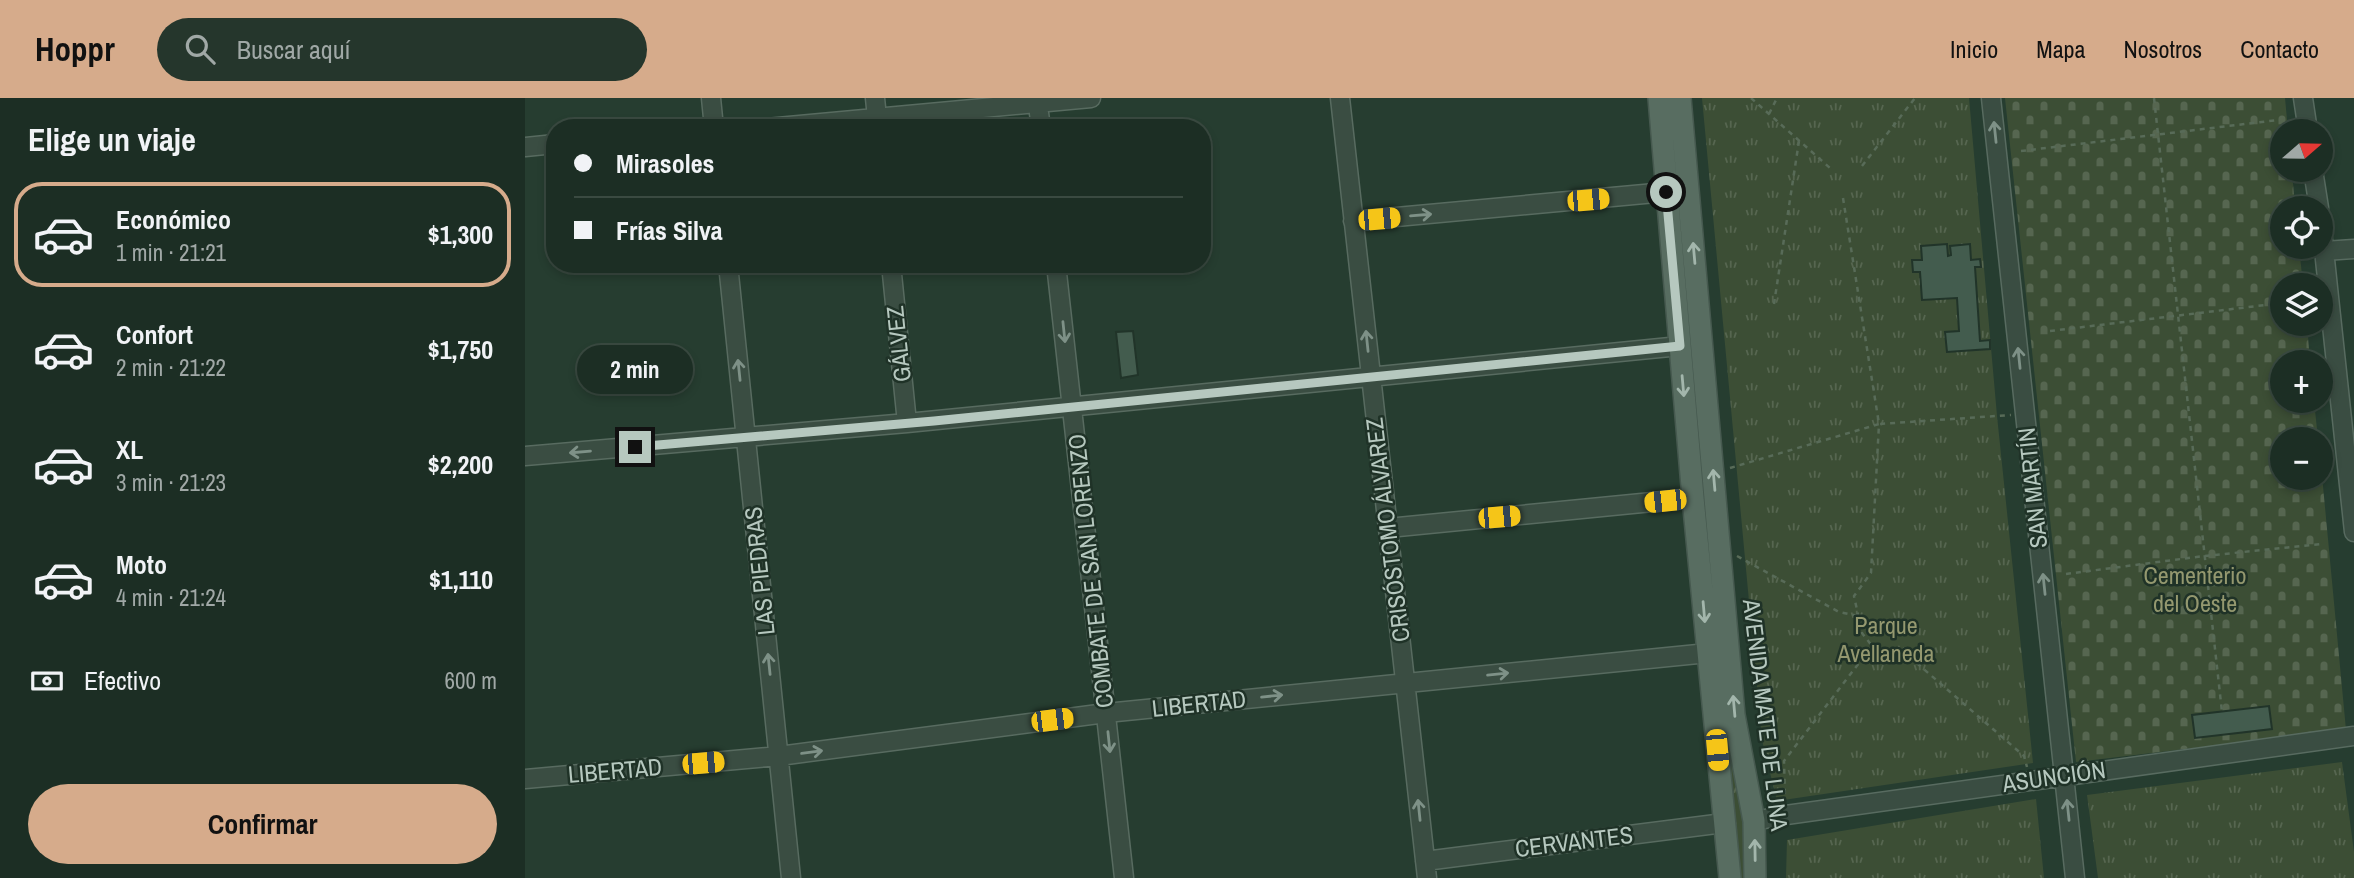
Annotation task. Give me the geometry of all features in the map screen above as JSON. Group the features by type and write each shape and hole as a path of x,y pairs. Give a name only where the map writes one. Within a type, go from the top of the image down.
{"main road":[{"name":"AVENIDA MATE DE LUNA","path":"1658,98 1730,878"},
{"name":"AVENIDA MATE DE LUNA","path":"1680,98 1734,715 1754,821 1755,878"}],"street":[{"path":"711,98 713,119"},
{"path":"875,98 877,119"},
{"path":"905,119 1037,100 1091,98"},
{"name":"CRISÓSTOMO ÁLVAREZ","path":"1340,98 1426,870"},
{"name":"SAN MARTÍN","path":"1991,98 2075,878"},
{"path":"2303,98 2306,119"},
{"path":"1037,100 1040,119"},
{"path":"525,147 546,145"},
{"path":"1353,221 1666,192"},
{"path":"2333,250 2354,248"},
{"path":"2326,259 2354,532"},
{"name":"LAS PIEDRAS","path":"729,273 791,878"},
{"name":"GÁLVEZ","path":"892,273 907,423"},
{"name":"COMBATE DE SAN LORENZO","path":"1057,273 1124,878"},
{"path":"525,456 907,423 1680,346"},
{"path":"1388,528 1693,498"},
{"name":"LIBERTAD","path":"525,779 779,756 1106,713 1708,653"},
{"name":"ASUNCIÓN","path":"1754,821 2354,736"},
{"name":"CERVANTES","path":"1426,870 1724,823"}],"path":[{"path":"1751,98 1830,167"},
{"path":"1769,114 1777,98"},
{"path":"1862,166 1915,98"},
{"path":"2154,98 2222,712"},
{"path":"2021,151 2270,121"},
{"path":"1774,304 1799,141"},
{"path":"1843,198 1879,424 1871,573 1854,596 1863,632 1872,646 1879,650 1904,652 2024,756 2030,780"},
{"path":"2050,331 2270,304"},
{"path":"1713,473 1879,424 2025,413"},
{"path":"2066,575 2204,556 2322,544"},
{"path":"1719,546 1839,612 1859,616"},
{"path":"1786,815 1784,761 1872,646"}],"green space":[{"name":"Parque Avellaneda","path":"1702,98 1969,98 1997,416 2033,763 1777,801 1762,740"},
{"name":"Cementerio del Oeste","path":"2005,98 2285,98 2287,119 2270,119 2270,182 2293,182 2294,196 2270,196 2270,259 2300,259 2302,273 2270,273 2270,336 2308,336 2309,350 2270,350 2270,413 2315,413 2317,427 2270,427 2270,490 2323,490 2346,730 2076,762"},
{"path":"1725,716 1746,827 1747,878 1741,878"},
{"path":"2342,762 2354,852 2354,878 2098,878 2087,795"},
{"path":"2036,799 2044,878 1786,878 1787,840"}],"building":[{"path":"1947,244 1948,256 1951,255 1950,246 1970,244 1971,260 1980,259 1981,267 1975,267 1980,341 1990,340 1990,349 1947,352 1945,332 1959,331 1957,298 1922,300 1920,272 1913,272 1912,260 1922,260 1921,246"},
{"path":"1133,331 1138,375 1121,378 1116,332"},
{"path":"2269,706 2272,729 2195,738 2192,715"}],"route":[{"path":"635,447 934,421 1680,346 1666,192"}]}
